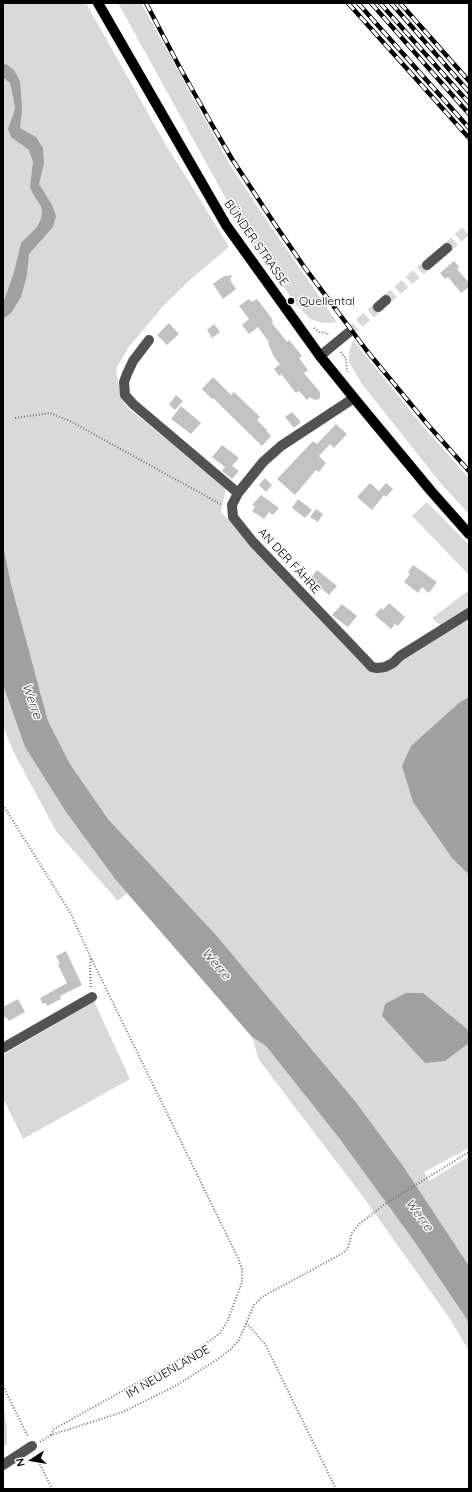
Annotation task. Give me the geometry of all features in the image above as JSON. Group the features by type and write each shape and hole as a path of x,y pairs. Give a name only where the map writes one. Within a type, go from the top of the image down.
{"main road":[{"name":"BÜNDER STRASSE","path":"98,3 226,225 320,356 430,491 469,534"}],"street":[{"path":"427,265 447,248"},
{"path":"378,307 386,300"},
{"path":"320,356 348,333"},
{"path":"149,340 133,361 127,374 124,382 126,395 133,404 238,493"},
{"path":"232,511 232,505 238,493 264,462 281,446 354,398"},
{"name":"AN DER FÄHRE","path":"232,511 233,517 253,542 372,667 385,667 393,663 400,656 469,613"},
{"path":"3,1048 92,997"},
{"path":"3,1465 32,1446"}],"path":[{"path":"15,418 50,413 70,421 232,511"},
{"path":"3,805 70,912 242,1269 242,1282 228,1320 220,1333 200,1348 54,1429 51,1436"},
{"path":"91,958 90,967 92,997"},
{"name":"IM NEUENLANDE","path":"32,1446 51,1436 117,1415 177,1384 218,1359 231,1349 239,1340 254,1305 262,1297 343,1253 348,1248 352,1233 358,1225 385,1204 469,1152"},
{"path":"246,1323 264,1344 336,1489"},
{"path":"3,1386 52,1489"}],"shaded area":[{"path":"3,3 86,3 167,147 229,247 191,279 165,304 128,348 116,369 121,398 128,408 226,488 221,512 372,670 447,631 432,618 469,590 469,697 460,702 452,858 469,875 469,1034 466,1029 445,1061 469,1043 469,1148 424,1172 429,1181 469,1157 469,1266 403,1167 355,1101 216,935 108,819 70,764 48,721 11,584 3,545"},
{"path":"118,3 141,3 230,165 337,322 323,323 310,319 296,304 246,233"},
{"path":"353,340 426,430 469,478 469,514 442,485 362,384 349,362 349,352"},
{"path":"427,502 469,545 469,575 412,516"},
{"path":"3,685 25,747 66,812 127,893 118,901 56,831 13,751 3,726"},
{"path":"94,1001 130,1079 23,1139 3,1098 3,1055"},
{"path":"252,1037 266,1046 339,1138 414,1241 466,1318 469,1326 469,1351 450,1319 361,1194 259,1060"},
{"path":"3,1403 7,1428 7,1444 3,1446"}],"water":[{"path":"3,64 6,64 14,70 20,81 22,109 20,128 36,137 43,148 44,163 39,184 52,205 56,216 53,227 29,254 27,275 21,297 11,313 3,319 3,304 14,272 21,243 37,227 41,219 42,212 41,206 30,187 33,162 29,150 11,137 8,129 15,107 10,83 3,77"},
{"name":"Werre","path":"3,545 11,584 48,721 70,764 108,819 216,935 355,1101 403,1166 469,1266 469,1326 466,1318 414,1241 339,1138 266,1046 252,1037 115,879 66,812 25,747 3,685"},
{"path":"469,697 469,875 452,858 413,802 402,766 411,746 460,702"},
{"path":"406,993 423,993 467,1029 469,1034 469,1043 445,1061 425,1063 382,1016 385,1004"}],"building":[{"path":"454,261 459,267 457,269 469,283 469,287 461,293 448,277 445,279 440,273"},
{"path":"232,275 230,280 236,289 223,299 213,284 224,276"},
{"path":"249,299 252,302 257,299 271,317 272,323 287,342 289,340 302,356 299,358 308,370 304,373 320,392 320,398 317,400 310,397 307,400 299,391 296,393 281,374 279,376 274,369 280,364 274,357 268,343 269,342 258,327 249,334 242,325 249,319 239,306"},
{"path":"169,323 179,334 167,345 157,335"},
{"path":"214,324 220,332 212,338 207,330"},
{"path":"213,377 231,395 234,392 260,417 257,420 271,436 262,446 202,389"},
{"path":"176,395 183,401 175,410 169,404"},
{"path":"181,406 201,423 191,434 171,419"},
{"path":"292,412 301,422 294,428 285,417"},
{"path":"336,424 347,434 334,448 330,444 319,456 326,463 319,472 316,470 295,495 277,479 313,441 317,444"},
{"path":"222,445 239,458 232,466 239,471 232,479 222,471 225,467 212,457"},
{"path":"265,478 272,485 266,492 259,485"},
{"path":"370,483 379,491 386,483 393,489 386,497 384,495 372,510 357,497"},
{"path":"261,495 279,508 273,515 269,512 264,519 252,511 255,507 252,505"},
{"path":"298,499 312,510 305,518 292,508"},
{"path":"316,509 323,514 318,522 310,517"},
{"path":"413,565 437,582 429,593 422,587 418,593 404,582 410,574 408,572"},
{"path":"317,570 337,586 329,595 311,578"},
{"path":"389,603 405,617 398,626 395,624 391,629 375,615 381,608 383,610"},
{"path":"342,604 357,616 348,627 332,615"},
{"path":"66,951 82,985 60,996 61,999 47,1006 46,1003 43,1004 40,998 67,983 58,965 60,964 56,956"},
{"path":"18,999 25,1012 9,1021 6,1017 3,1018 3,1007"}],"tunnel":[{"path":"447,248 469,228"},
{"path":"386,300 427,265"},
{"path":"348,333 378,307"}],"railway":[{"path":"146,3 179,66 232,159 305,268 367,351 428,425 469,471"},
{"path":"348,3 469,138"},
{"path":"358,3 469,128"},
{"path":"371,3 469,114"},
{"path":"380,3 469,103"},
{"path":"391,3 469,92"},
{"path":"400,3 469,81"}],"place":[{"name":"Quellental","path":"291,301"}]}
